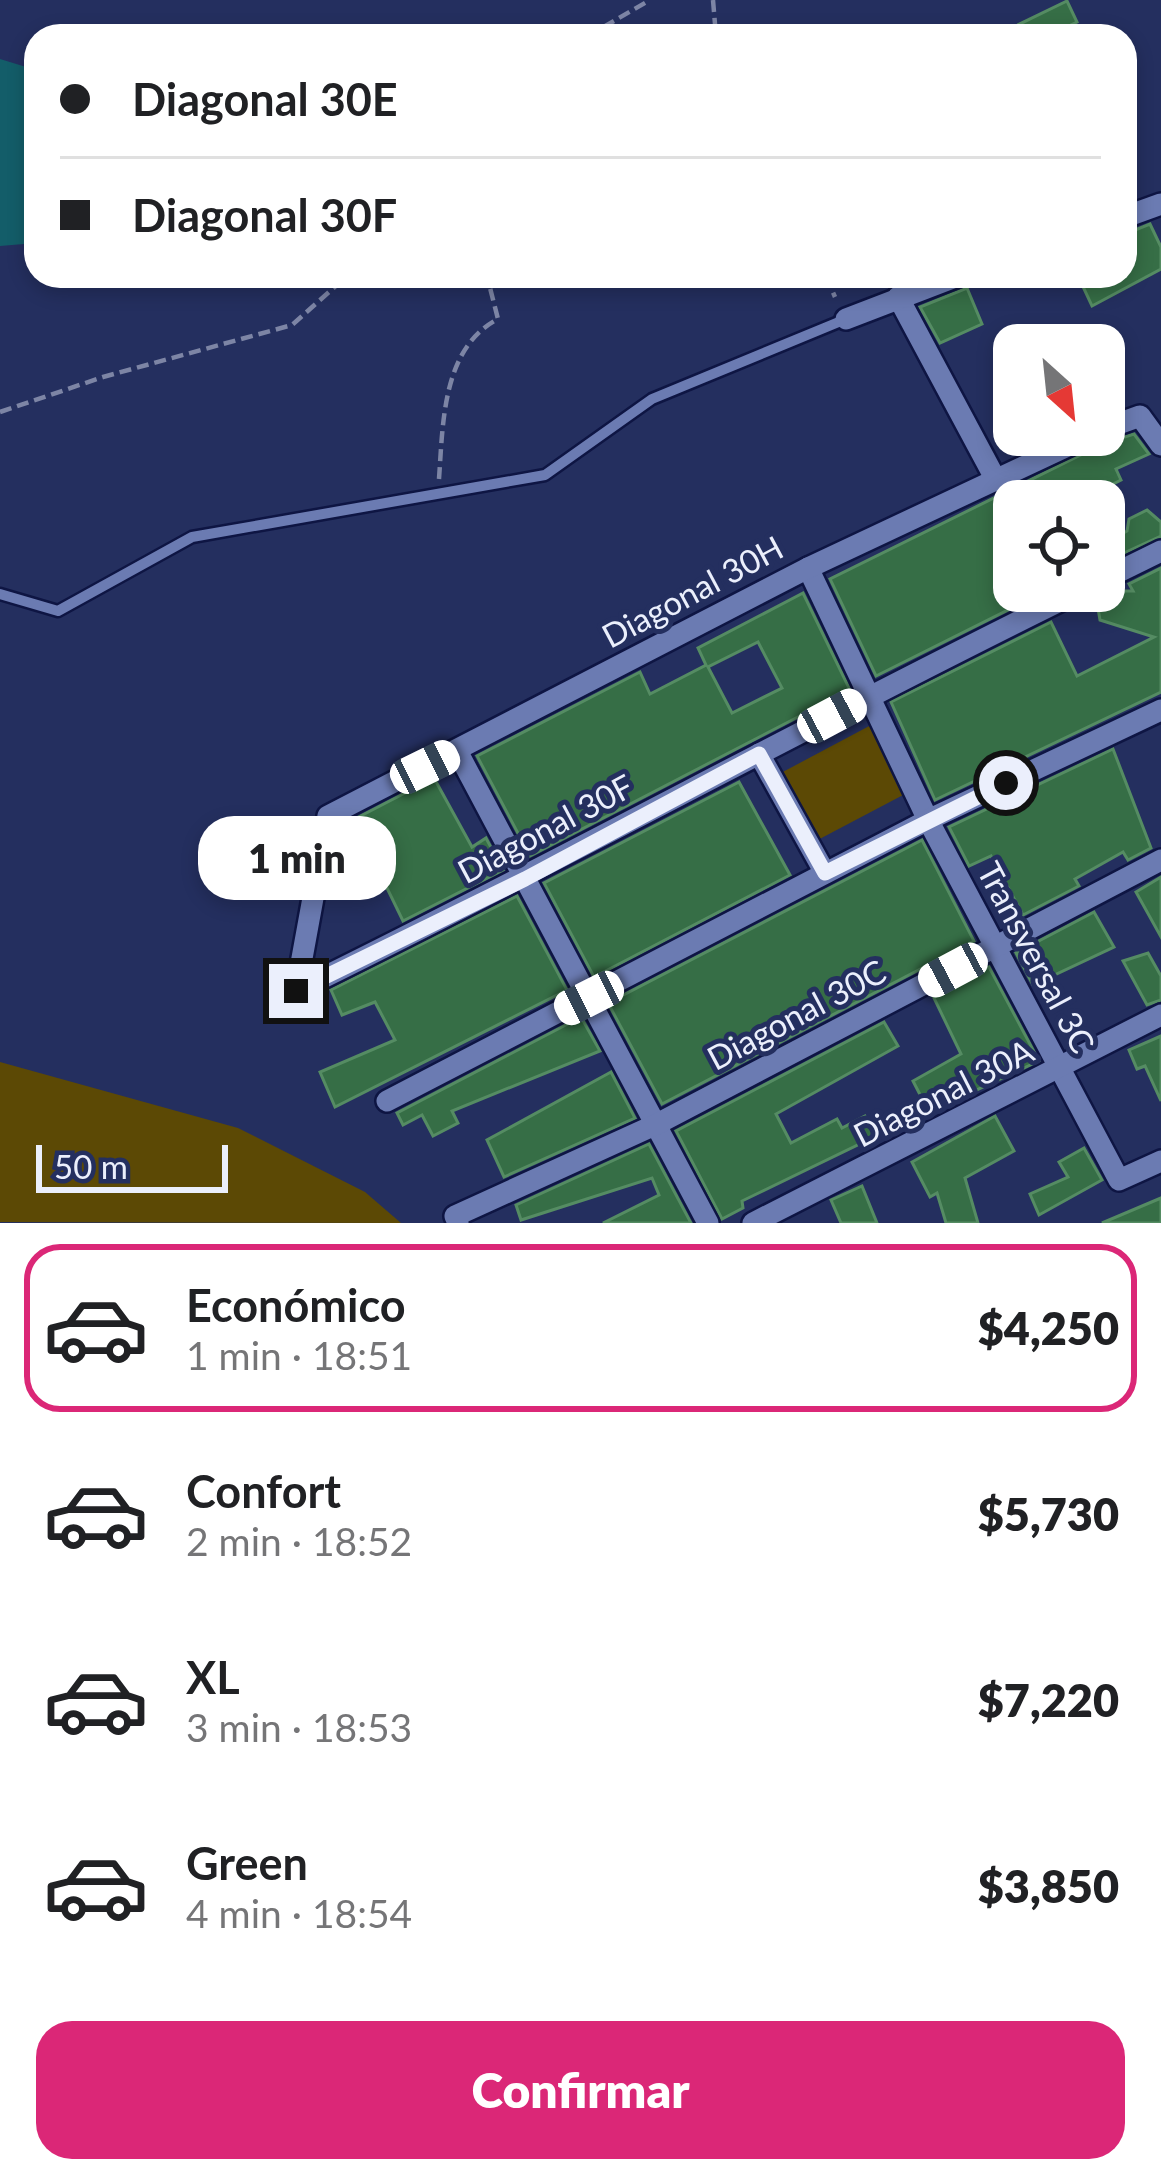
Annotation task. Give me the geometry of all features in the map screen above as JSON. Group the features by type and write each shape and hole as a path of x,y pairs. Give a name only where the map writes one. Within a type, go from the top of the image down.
{"street":[{"path":"846,319 924,288"},
{"path":"898,297 996,480"},
{"path":"1125,421 1140,416 1161,445"},
{"name":"Diagonal 30H","path":"996,480 1047,456"},
{"name":"Diagonal 30H","path":"296,991 328,815 808,568 993,481"},
{"path":"1125,569 1161,551"},
{"name":"Transversal 3C","path":"808,568 928,820 1119,1180 1161,1162"},
{"name":"Diagonal 30F","path":"296,991 525,879 1038,612"},
{"path":"388,1101 928,820 1161,710"},
{"path":"457,752 708,1223"},
{"path":"759,754 825,873"},
{"name":"Diagonal 30C","path":"456,1220 657,1124 1161,860"},
{"name":"Diagonal 30A","path":"753,1223 1161,1016"}],"lane":[{"path":"0,594 58,611 191,538 545,475 652,399 846,319"}],"path":[{"path":"609,24 650,0"},
{"path":"0,412 103,377 292,325 334,288"},
{"path":"438,496 445,394 478,329 498,320 490,288"}],"shaded area":[{"path":"0,59 24,66 24,244 0,246"},
{"path":"873,724 905,794 812,843 779,774"},
{"path":"0,1062 238,1128 365,1192 401,1223 0,1222"}],"building":[{"path":"1067,1 1077,22 1073,24 1020,24"},
{"path":"1150,224 1161,247 1161,269 1137,282 1137,229"},
{"path":"967,288 982,324 940,343 920,307"},
{"path":"1084,288 1126,288 1092,306"},
{"path":"1134,434 1149,454 1116,469 1121,480 1030,480 1079,456 1125,456 1125,437"},
{"path":"993,498 993,612 1004,612 876,676 830,579"},
{"path":"1147,510 1161,522 1161,536 1125,552 1129,519"},
{"path":"1161,568 1161,692 935,800 891,702 1051,622 1077,676 1154,637 1100,620 1099,612 1125,612 1125,591 1133,591 1129,584"},
{"path":"803,593 850,690 530,856 477,756 640,672 650,694 706,665 698,648","holes":["758,642 782,688 732,713 708,667"]},
{"path":"1113,749 1151,848 1128,860 1123,852 1075,879 1079,886 1023,915 991,856 969,866 949,827"},
{"path":"434,778 472,847 486,838 503,870 403,921 369,851 346,894 330,886 335,863 352,830 349,822"},
{"path":"739,782 790,875 594,977 544,883"},
{"path":"922,840 974,941 662,1104 608,1003"},
{"path":"1161,877 1161,937 1136,892"},
{"path":"517,896 567,990 335,1107 320,1072 395,1040 375,1002 342,1015 331,990"},
{"path":"1094,912 1114,947 1033,985 1016,953"},
{"path":"1148,953 1161,976 1161,1000 1147,1005 1123,961"},
{"path":"989,967 1039,1061 929,1112 913,1081 961,1054 933,996"},
{"path":"581,1017 600,1051 452,1111 458,1123 433,1136 422,1115 403,1125 397,1113"},
{"path":"884,1022 898,1046 776,1114 791,1143 837,1119 842,1128 865,1116 876,1136 742,1201 743,1208 722,1219 676,1131"},
{"path":"1161,1036 1161,1101 1145,1066 1137,1069 1129,1050"},
{"path":"611,1072 635,1118 504,1177 487,1140"},
{"path":"995,1116 1014,1151 965,1178 978,1223 946,1223 937,1193 930,1197 912,1162"},
{"path":"649,1144 691,1223 603,1223 659,1195 652,1178 521,1220 516,1205"},
{"path":"1084,1148 1102,1180 1039,1215 1030,1194 1068,1177 1059,1162"},
{"path":"862,1186 877,1223 841,1223 831,1200"},
{"path":"1161,1198 1161,1223 1102,1223"}],"route":[{"path":"296,991 525,879 759,754 825,873 1006,783"}]}
